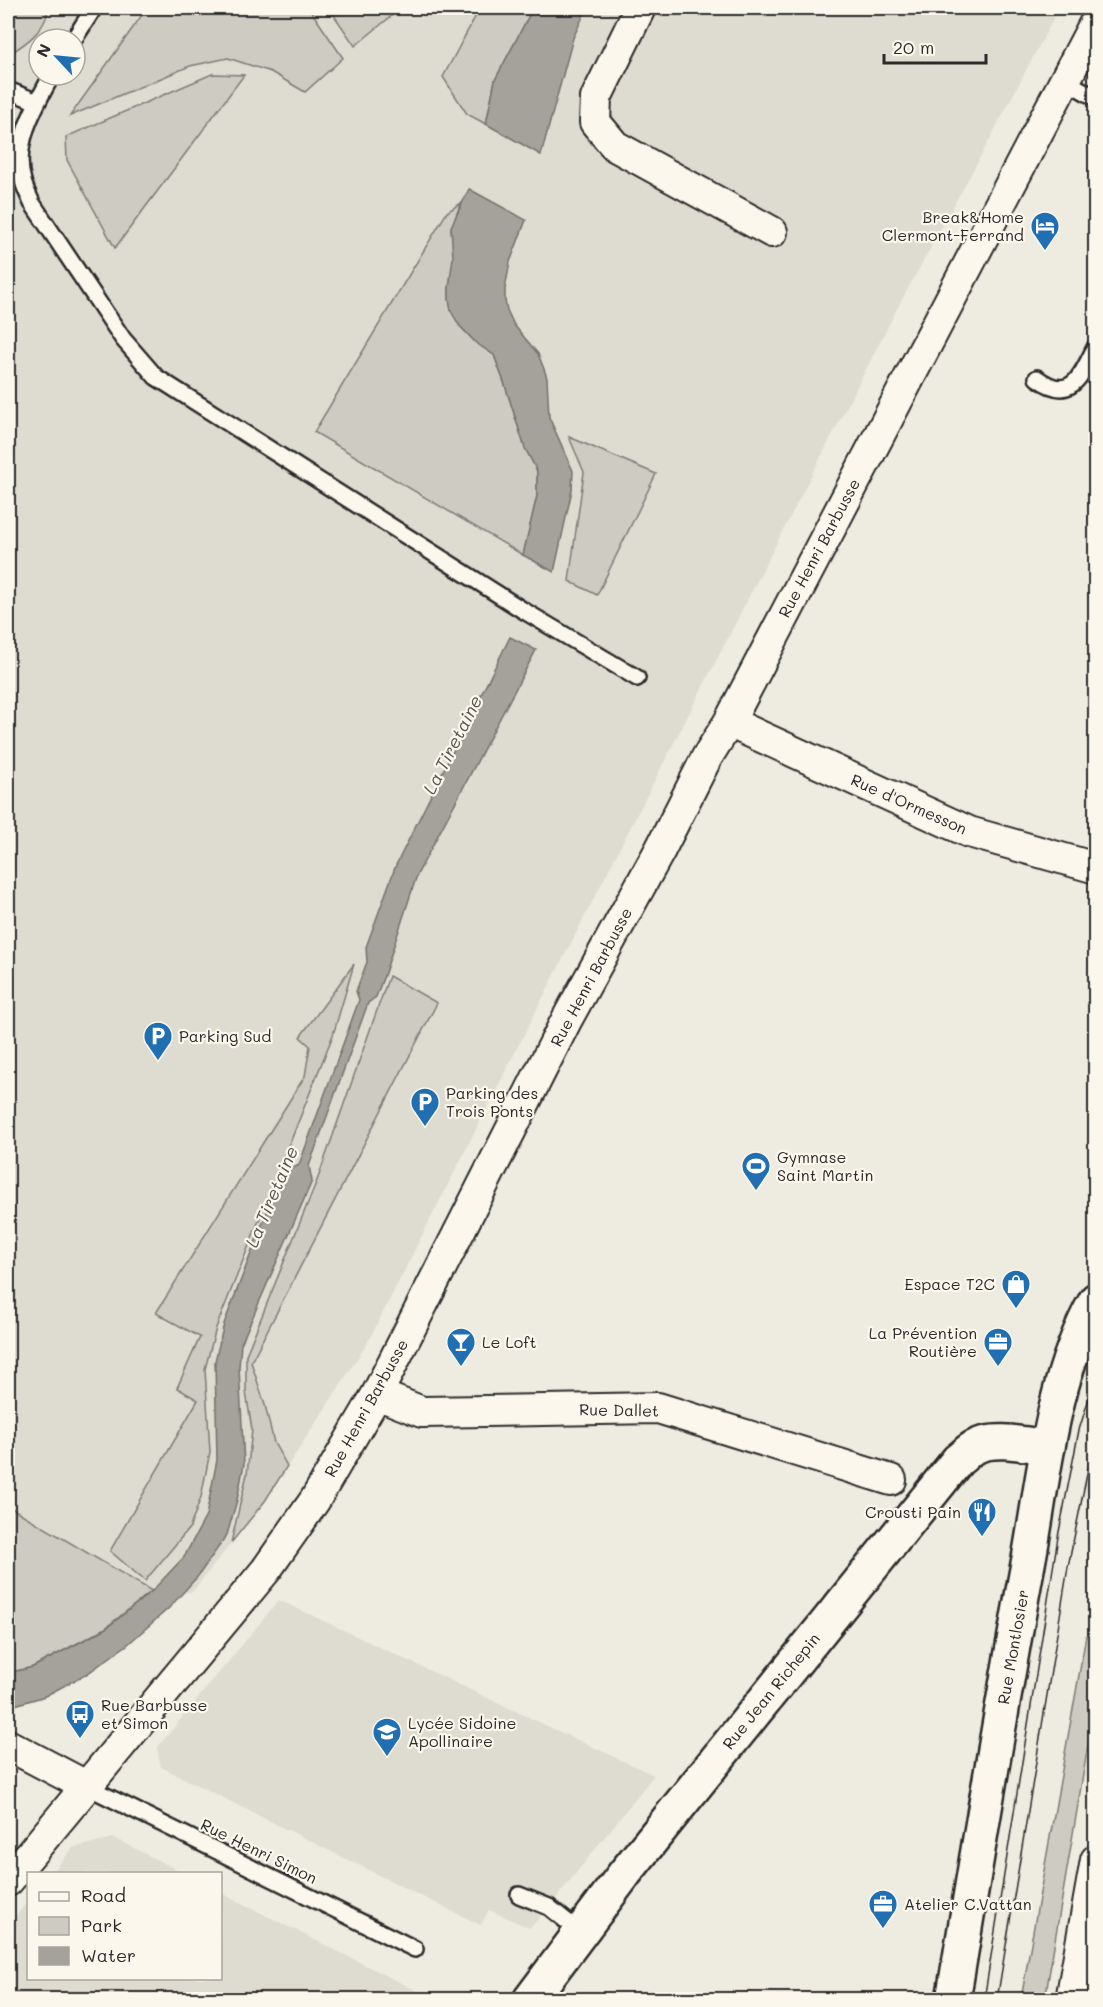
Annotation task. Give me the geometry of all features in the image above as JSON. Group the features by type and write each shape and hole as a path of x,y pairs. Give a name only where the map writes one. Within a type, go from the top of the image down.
{"street":[{"path":"640,8 596,98 595,122 615,146 772,232"},
{"name":"Rue Henri Barbusse","path":"8,1881 266,1570 315,1500 377,1394 567,1019 660,850 707,757 729,722 1095,21"},
{"name":"Rue d'Ormesson","path":"729,722 969,832 1095,868"},
{"name":"Rue Montlosier","path":"953,2000 1048,1448 1071,1352 1095,1300"},
{"name":"Rue Dallet","path":"377,1394 422,1412 658,1408 891,1480"},
{"name":"Rue Jean Richepin","path":"530,2000 640,1855 958,1460 977,1446 995,1443 1012,1442 1048,1448"},
{"path":"8,1745 86,1786"},
{"path":"1071,2000 1095,1860"}],"lane":[{"path":"82,27 94,8"},
{"path":"1064,80 1095,98"},
{"path":"45,87 26,128 21,158 23,180 32,203 123,339 156,377 521,609 637,678"},
{"path":"8,90 37,102"},
{"path":"8,175 21,158"},
{"path":"1037,378 1059,390 1070,386 1078,379 1095,346"},
{"name":"Rue Henri Simon","path":"86,1786 415,1949"},
{"path":"519,1894 549,1908 580,1932"}],"shaded area":[{"path":"8,8 1059,8 900,303 368,1342 265,1501 193,1591 174,1595 152,1591 8,1506 8,1454 14,1441 8,1434"},
{"name":"Lycée Sidoine Apollinaire","path":"279,1600 654,1775 530,1928 489,1910 481,1925 161,1767 157,1748"},
{"path":"113,1838 181,1872 53,1872 73,1848"},
{"path":"222,1894 433,1999 8,1999 8,1926 27,1902 27,1980 222,1980"}],"green space":[{"path":"8,8 48,8 41,27 27,27 27,42 8,55"},
{"path":"147,8 309,8 343,58 305,92 271,72 228,58 190,66 70,116"},
{"path":"329,8 401,8 355,46"},
{"path":"480,8 533,8 495,80 486,124 467,114 443,77"},
{"path":"212,74 244,75 115,248 67,160 66,137"},
{"path":"461,203 451,228 454,257 449,299 459,325 476,343 494,355 525,448 537,471 537,496 523,555 314,432 447,212"},
{"path":"569,437 656,474 597,595 569,581 584,472"},
{"path":"354,964 333,1035 216,1328 205,1369 210,1452 201,1497 190,1527 145,1581 110,1551 198,1400 177,1388 200,1337 156,1313 305,1076 310,1046 300,1037"},
{"path":"389,976 437,1003 251,1362 274,1443 287,1466 265,1501 231,1543 247,1474 252,1430 246,1392 246,1355 318,1178"},
{"path":"8,1506 152,1591 104,1629 33,1667 8,1673"},
{"path":"1086,1636 1095,1637 1095,1704 1045,1999 1021,1999"}],"water":[{"path":"533,8 587,8 573,38 541,155 486,124 495,80"},
{"path":"469,189 526,220 510,262 505,300 514,325 538,354 544,369 547,378 549,417 573,471 572,490 554,572 523,555 537,496 537,471 525,448 494,355 476,343 459,325 451,311 449,288 453,257 451,227"},
{"path":"510,637 536,650 417,875 385,973 376,997 368,1003 309,1166 312,1181 241,1344 239,1367 244,1464 227,1535 198,1576 169,1608 127,1645 88,1673 45,1696 12,1706 8,1689 8,1673 33,1667 105,1629 152,1591 184,1557 206,1516 217,1460 215,1361 224,1324 281,1175 299,1165 359,1000 356,991 367,962 366,947 396,865"}],"tram line":[{"path":"984,2000 1058,1537 1079,1430 1096,1376"},
{"path":"997,2000 1068,1567 1096,1430"}],"place":[{"name":"Break&Home Clermont-Ferrand","path":"1045,252"},
{"name":"Parking Sud","path":"158,1062"},
{"name":"Parking des Trois Ponts","path":"425,1128"},
{"name":"Gymnase Saint Martin","path":"756,1192"},
{"name":"Espace T2C","path":"1016,1310"},
{"name":"Le Loft","path":"461,1368"},
{"name":"La Prévention Routière","path":"998,1368"},
{"name":"Crousti Pain","path":"982,1538"},
{"name":"Rue Barbusse et Simon","path":"80,1740"},
{"name":"Lycée Sidoine Apollinaire","path":"387,1758"},
{"name":"Atelier C.Vattan","path":"883,1930"}],"water label":[{"name":"La Tiretaine","path":"453,745"},
{"name":"La Tiretaine","path":"272,1197"}]}
